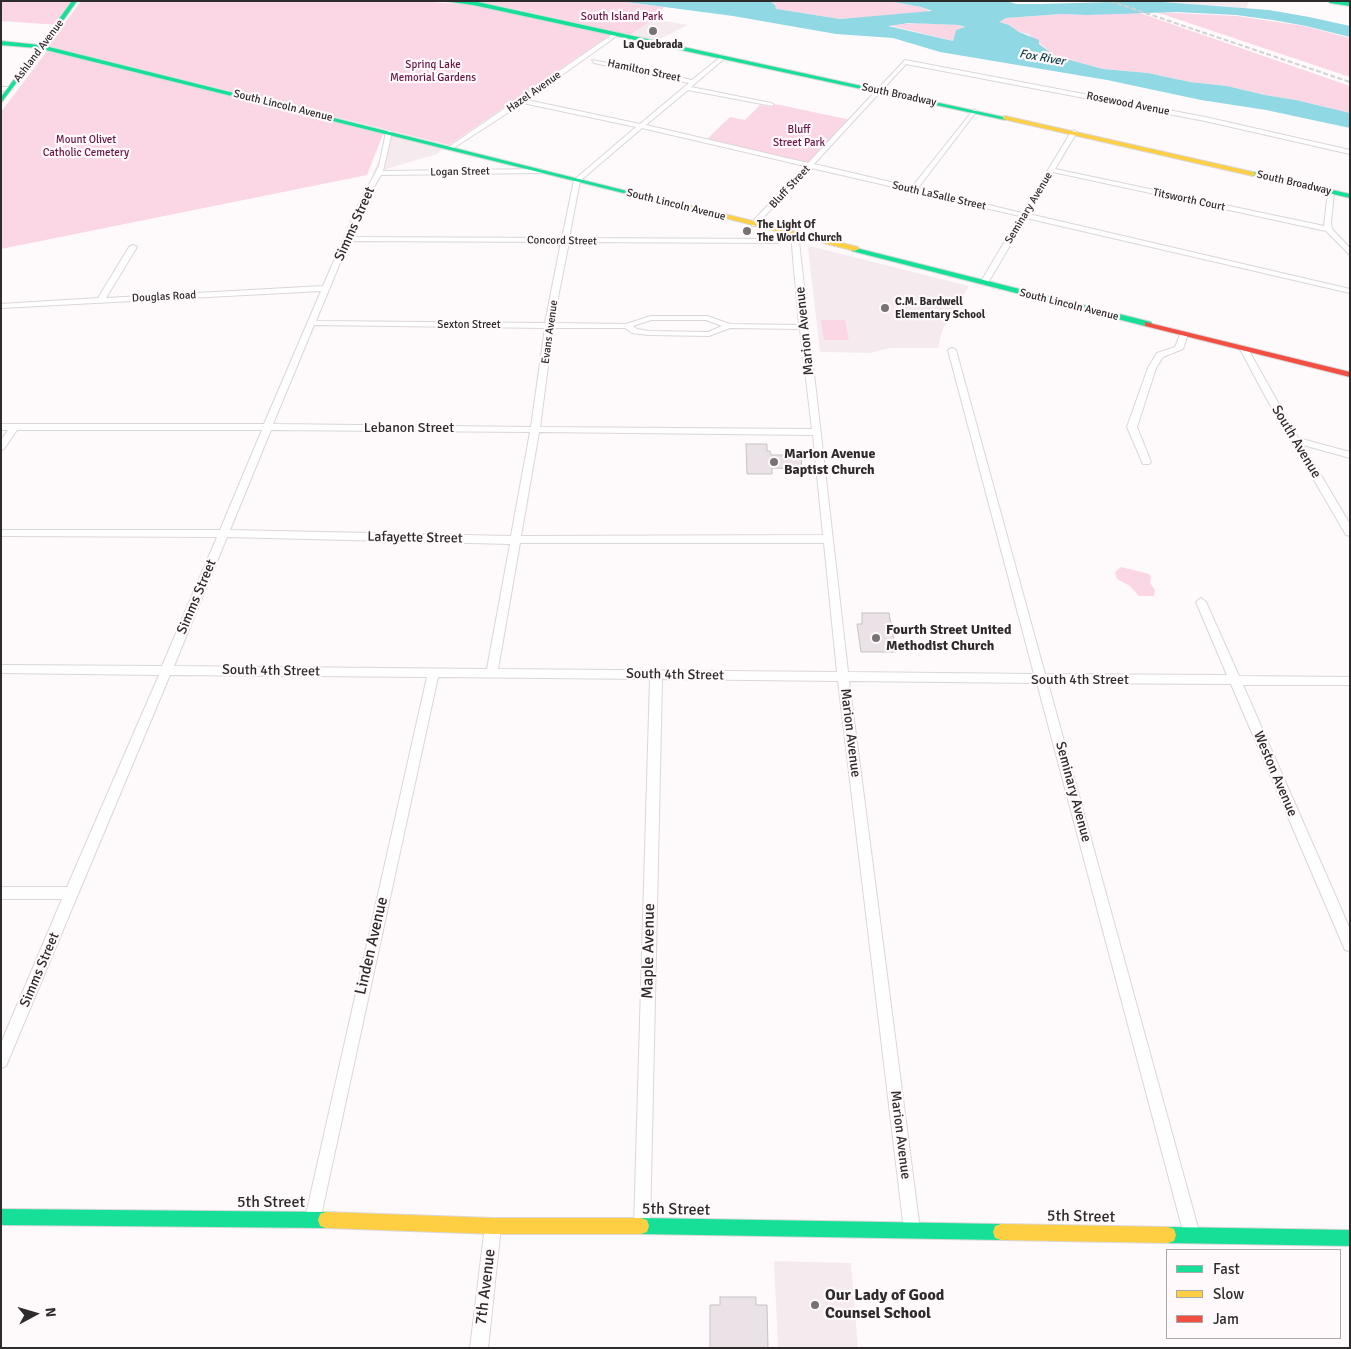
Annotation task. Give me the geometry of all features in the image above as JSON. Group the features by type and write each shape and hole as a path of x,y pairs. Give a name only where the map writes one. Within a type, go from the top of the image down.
{"street":[{"name":"Ashland Avenue","path":"1,101 6,89 42,47 75,1"},
{"name":"South Broadway","path":"446,1 473,3 1074,132 1350,196"},
{"path":"1330,1 1350,4"},
{"name":"Hazel Avenue","path":"450,148 525,102 616,34"},
{"name":"South Lincoln Avenue","path":"1,43 42,47 389,132 541,172 755,224 984,284 1350,375"},
{"path":"577,180 723,57"},
{"name":"Hamilton Street","path":"594,61 694,82"},
{"name":"Bluff Street","path":"755,224 905,62"},
{"name":"Rosewood Avenue","path":"905,62 1205,119 1350,152"},
{"name":"Hamilton Street","path":"687,88 771,105"},
{"name":"South LaSalle Street","path":"525,102 640,126 809,167 1350,291"},
{"path":"913,190 974,111"},
{"name":"Simms Street","path":"1,1061 362,203 379,173 389,132"},
{"name":"Seminary Avenue","path":"984,284 1074,132"},
{"name":"Titsworth Court","path":"1051,170 1328,229"},
{"name":"Logan Street","path":"379,173 541,172"},
{"name":"Evans Avenue","path":"492,673 535,429 549,325 577,180"},
{"path":"1331,192 1327,222 1328,229 1350,253"},
{"name":"Marion Avenue","path":"795,235 803,327 817,432 843,662 843,677 912,1230"},
{"name":"Concord Street","path":"348,239 777,241"},
{"path":"101,300 133,247"},
{"name":"Douglas Road","path":"1,306 327,288"},
{"name":"Sexton Street","path":"312,323 627,326 651,318 707,318 729,326 803,327"},
{"name":"Sexton Street","path":"627,326 635,331 649,333 700,334 716,332 729,326"},
{"path":"1146,462 1132,427 1152,368 1160,355 1179,348 1184,334"},
{"name":"South Avenue","path":"1244,349 1268,394 1350,533"},
{"name":"Seminary Avenue","path":"952,350 1192,1235"},
{"name":"Lebanon Street","path":"1,428 268,427 817,432"},
{"path":"1,447 14,428"},
{"path":"1296,440 1350,455"},
{"name":"Lafayette Street","path":"1,533 224,534 516,540 828,539"},
{"name":"Weston Avenue","path":"1201,602 1350,945"},
{"name":"South 4th Street","path":"1,669 1042,680 1350,681"},
{"name":"Linden Avenue","path":"314,1219 350,1041 433,674"},
{"name":"Maple Avenue","path":"642,1226 656,675"},
{"path":"1,892 73,893"},
{"name":"5th Street","path":"1,1217 314,1219 492,1226 642,1226 1350,1238"},
{"name":"7th Avenue","path":"479,1348 492,1226"}],"shaded area":[{"path":"1149,1 1249,1 1246,9"},
{"path":"654,19 688,25 656,41 630,35"},
{"path":"391,134 444,148 437,154 373,173"},
{"name":"C.M. Bardwell Elementary School","path":"810,246 969,286 942,331 938,348 890,348 869,353 820,352 808,248"},
{"name":"Our Lady of Good Counsel School","path":"774,1261 851,1263 858,1348 778,1348"}],"green space":[{"path":"1,1 75,1 59,25 1,21"},
{"name":"Spring Lake Memorial Gardens","path":"81,1 417,1 471,5 610,35 449,145 48,46"},
{"name":"South Island Park","path":"467,1 619,1 664,7 654,19 630,35 520,10"},
{"path":"770,1 889,1 921,7 932,12 840,19 777,9"},
{"path":"1137,12 1350,86 1350,113 1227,86 1190,82 1148,73 1103,69 1055,56 1028,34 1019,32 1009,25 999,22 1006,18 1061,14 1087,15"},
{"path":"1156,12 1237,16 1304,26 1350,38 1350,77"},
{"path":"916,23 959,25 965,28 956,30 953,41 888,25"},
{"name":"Mount Olivet Catholic Cemetery","path":"47,51 383,134 367,175 1,249 1,112"},
{"name":"Bluff Street Park","path":"775,104 851,120 809,167 704,142 730,117 745,120 760,105 772,107"},
{"path":"821,320 845,320 849,340 824,340"},
{"path":"1121,567 1149,574 1151,577 1150,583 1155,590 1154,596 1139,596 1130,586 1117,579 1115,572"}],"water":[{"name":"Fox River","path":"619,1 770,1 777,9 840,19 932,11 889,1 1006,1 1016,4 1040,4 1149,1 1269,10 1350,26 1350,37 1273,20 1236,15 1176,12 1061,14 1006,18 999,22 1039,40 1039,44 1055,56 1103,69 1148,73 1190,82 1227,86 1350,113 1350,128 1107,80 940,52 893,38 836,34 733,16","holes":["909,23 959,25 965,27 956,30 953,41 888,26"]}],"building":[{"name":"Marion Avenue Baptist Church","path":"746,444 767,444 767,451 770,451 771,455 801,455 802,469 772,468 772,474 747,474"},
{"name":"Fourth Street United Methodist Church","path":"862,613 889,613 896,652 861,652 857,624 862,624"},
{"path":"720,1297 756,1297 756,1305 767,1305 768,1348 710,1348 710,1305 720,1305"}],"railway":[{"path":"1110,1 1350,82"}],"traffic: fast":[{"path":"1,101 75,1"},
{"path":"446,1 473,3 1005,118"},
{"path":"1330,1 1350,4"},
{"path":"1,43 42,47 672,203"},
{"path":"1253,174 1350,196"},
{"path":"855,249 1148,324"},
{"path":"1,1217 326,1220"},
{"path":"641,1226 1001,1232"},
{"path":"1168,1235 1350,1238"}],"traffic: slow":[{"path":"1005,118 1253,174"},
{"path":"672,203 855,249"},
{"path":"326,1220 493,1226 641,1226"},
{"path":"1001,1232 1168,1235"}],"traffic: jam":[{"path":"1148,324 1350,375"}],"place":[{"name":"La Quebrada","path":"653,31"},
{"name":"The Light Of The World Church","path":"747,231"},
{"name":"C.M. Bardwell Elementary School","path":"885,308"},
{"name":"Marion Avenue Baptist Church","path":"774,462"},
{"name":"Fourth Street United Methodist Church","path":"876,638"},
{"name":"Our Lady of Good Counsel School","path":"815,1305"}]}
